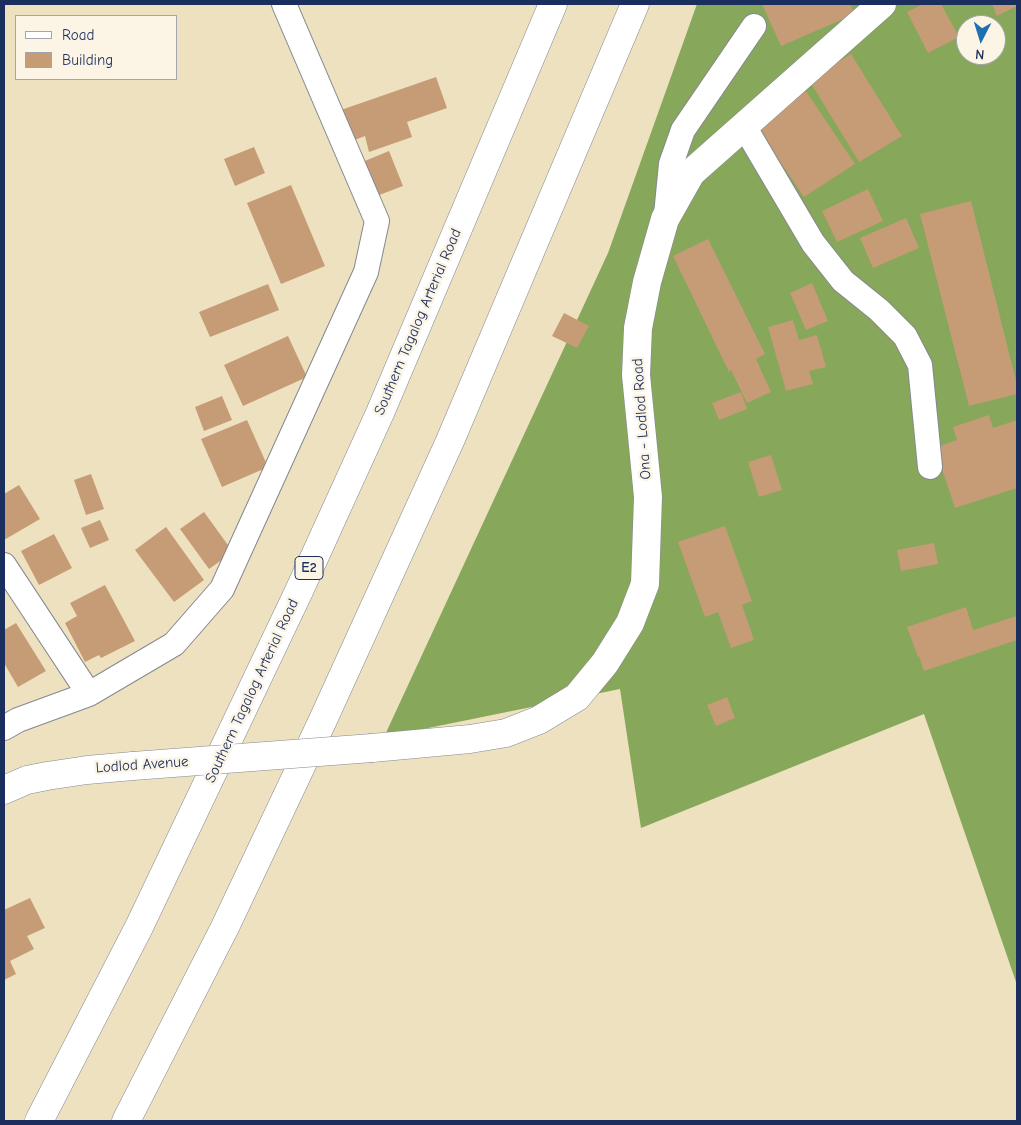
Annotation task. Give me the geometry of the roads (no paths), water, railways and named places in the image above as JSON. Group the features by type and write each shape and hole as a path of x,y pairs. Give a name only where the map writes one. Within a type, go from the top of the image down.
{"main road":[{"name":"Southern Tagalog Arterial Road","path":"39,1121 139,927 299,591 380,413 553,4"},
{"path":"126,1121 225,928 322,722 450,441 635,4"},
{"name":"Ona - Lodlod Road","path":"372,748 506,733 539,720 576,697 605,663 630,623 645,584 648,497 636,375 638,328 647,282 665,219 691,173 882,4"},
{"name":"Lodlod Avenue","path":"4,790 27,780 86,770 372,748"}],"street":[{"path":"4,728 18,720 89,694 174,644 222,589 366,272 377,221 284,4"},
{"path":"665,219 671,164 683,130 754,26"},
{"path":"744,126 814,243 831,266 843,281 879,310 905,336 920,365 930,467"},
{"path":"4,565 89,694"}]}
